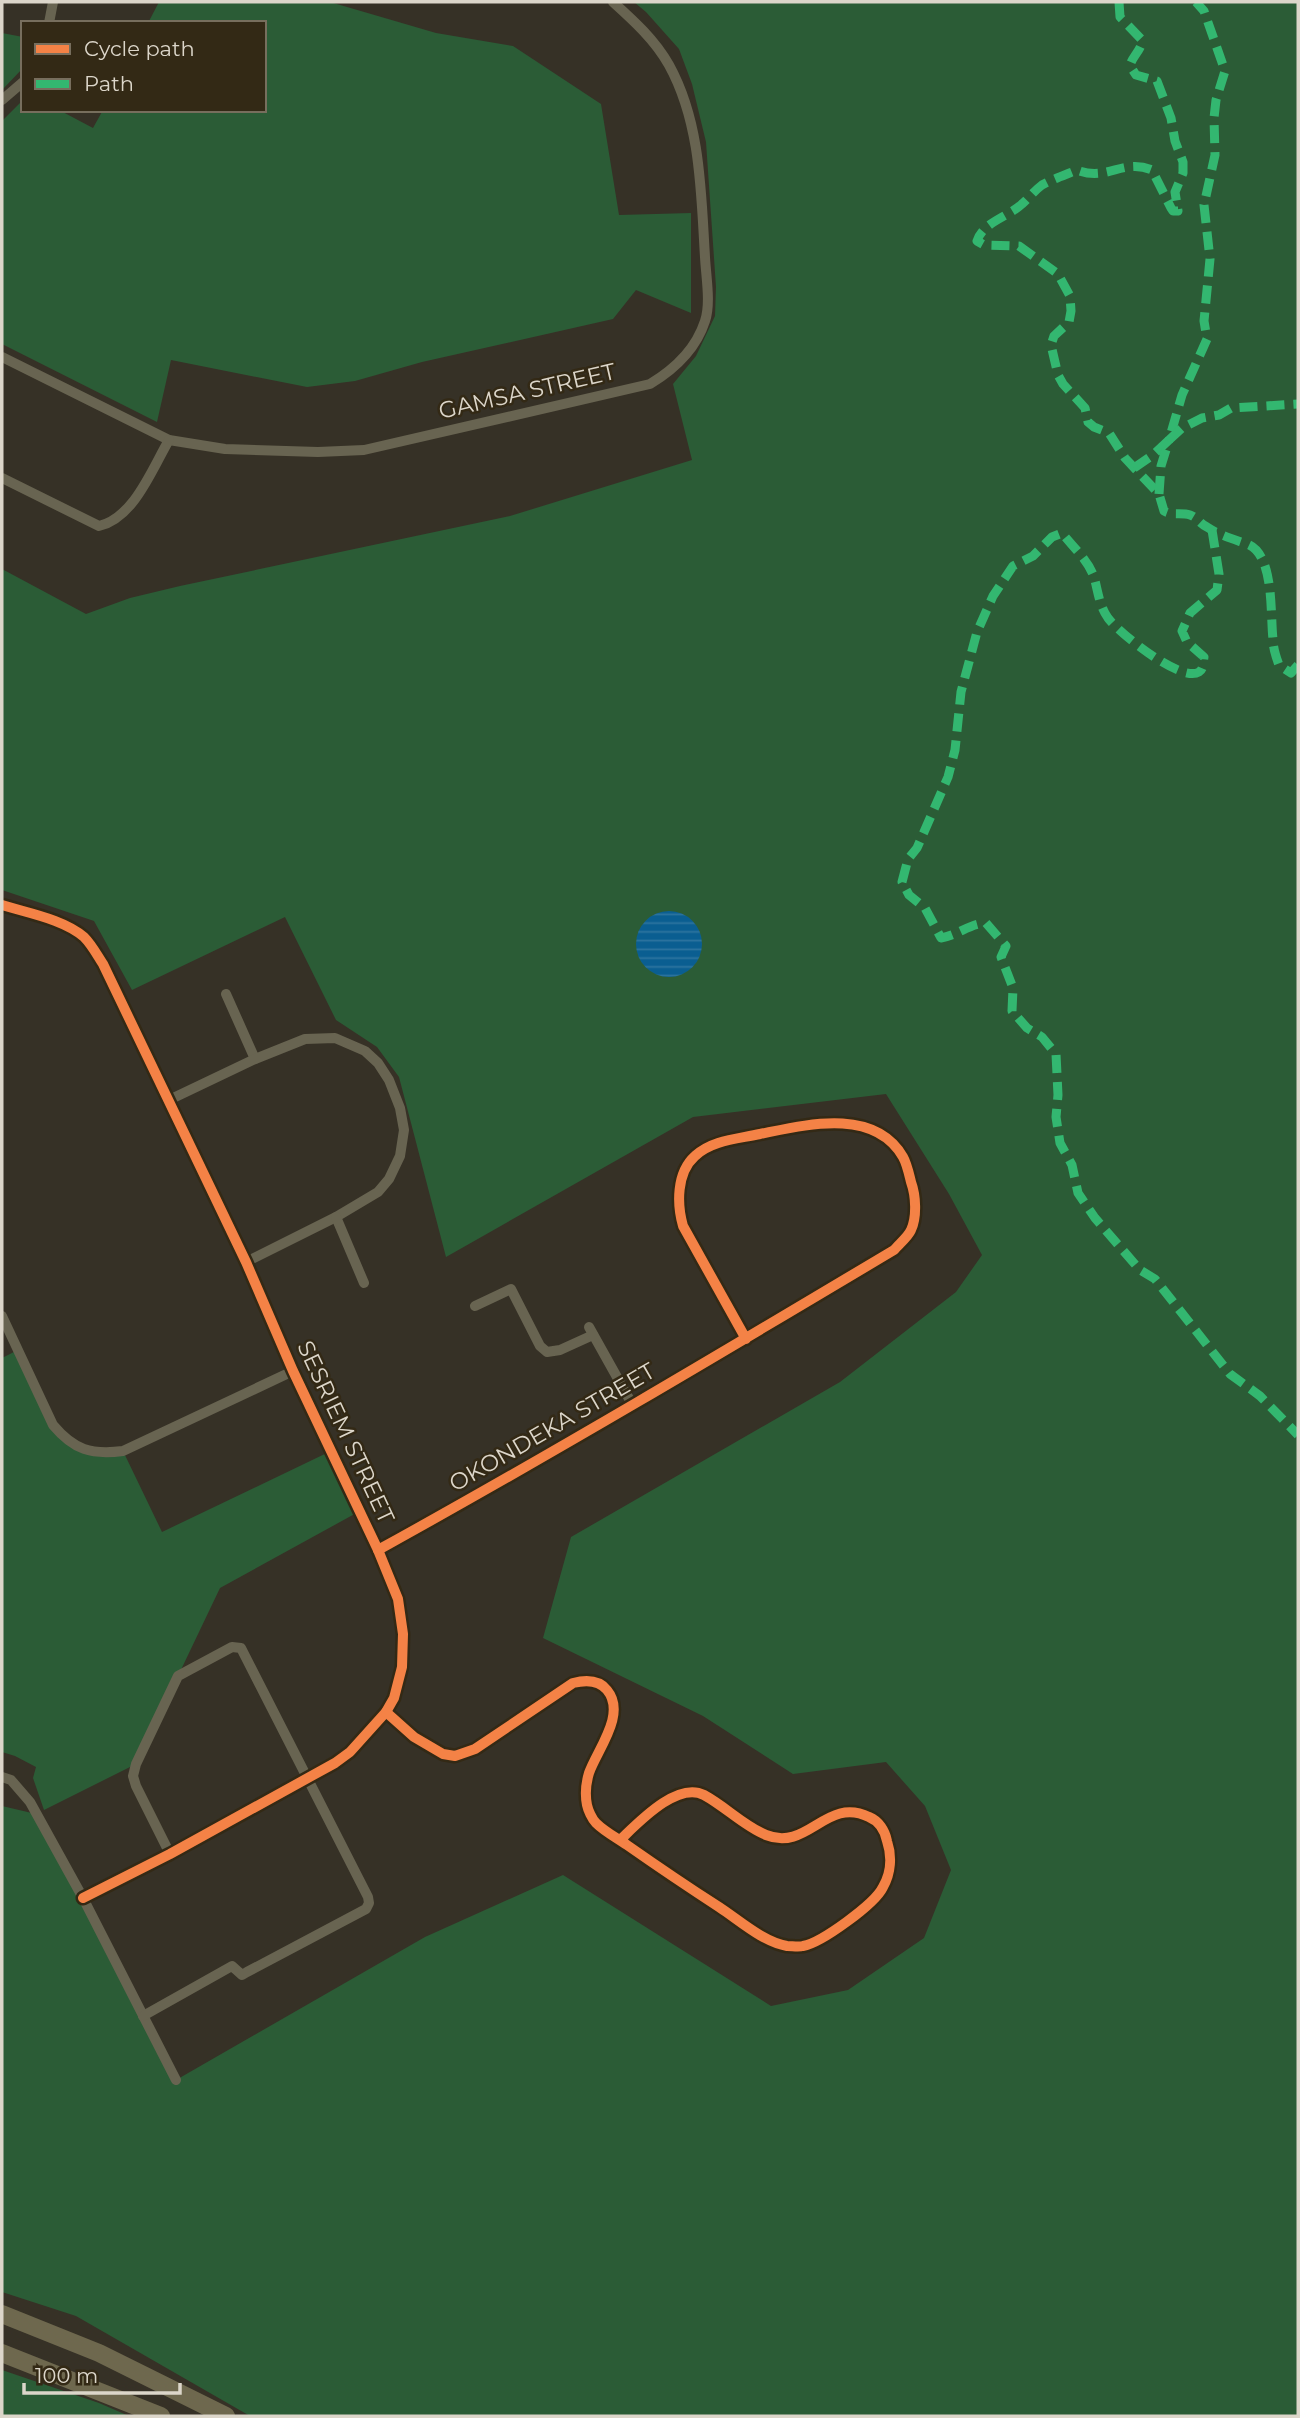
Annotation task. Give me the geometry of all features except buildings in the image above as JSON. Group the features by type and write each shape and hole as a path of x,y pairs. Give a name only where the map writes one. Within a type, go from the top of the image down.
{"highway":[{"path":"2,2314 99,2353 226,2416"},
{"path":"2,2353 162,2416"}],"street":[{"path":"49,21 54,2"},
{"name":"GAMSA STREET","path":"2,357 169,440 225,449 318,452 364,450 650,384 673,371 692,347 706,320 707,289 697,149 682,94 658,45 613,2"},
{"path":"2,100 21,84"},
{"path":"2,478 90,523 99,526 110,524 130,508 169,440"},
{"name":"SESRIEM STREET","path":"2,905 71,929 93,947 246,1262 293,1371 378,1550 398,1599 403,1634 402,1667 394,1698 386,1712 350,1752 170,1854 83,1898"},
{"path":"226,994 255,1059"},
{"path":"169,1100 255,1059 305,1040 335,1038 365,1051 378,1063 389,1080 400,1108 404,1130 400,1156 389,1178 378,1192 336,1217 246,1262"},
{"name":"OKONDEKA STREET","path":"378,1550 488,1490 746,1339 894,1250 911,1230 915,1208 913,1187 903,1157 886,1138 858,1125 827,1122 716,1143 694,1156 684,1172 679,1192 681,1219 746,1339"},
{"path":"336,1217 364,1283"},
{"path":"475,1306 522,1283"},
{"path":"511,1289 540,1346 547,1352 560,1350 591,1331 632,1404"},
{"path":"2,1316 52,1425 70,1443 93,1452 123,1451 293,1371"},
{"path":"143,2017 232,1966 242,1975 366,1909 369,1903 241,1648 232,1647 178,1676 136,1763 136,1786 170,1854"},
{"path":"386,1712 414,1737 443,1754 456,1756 475,1749 573,1683 594,1682 604,1687 612,1696 614,1705 612,1720 588,1775 587,1805 595,1822 620,1840 768,1938 786,1946 805,1946 853,1916 873,1901 883,1888 890,1868 885,1832 873,1818 859,1812 842,1811 833,1814 795,1836 780,1839 754,1828 701,1794 683,1793 666,1801 620,1840"},
{"path":"2,1777 11,1780 26,1796 83,1898 176,2080"}],"green space":[{"path":"159,2 330,2 436,33 513,46 601,104 619,215 691,213 691,313 636,290 613,319 422,362 355,381 307,387 171,360 157,422 2,344 2,121 21,102 21,112 63,112 93,128 102,112 266,112 266,21 149,21"},
{"path":"634,2 1298,2 1298,2416 250,2416 76,2316 2,2292 2,1806 36,1814 176,2080 425,1937 563,1875 771,2006 848,1990 924,1938 951,1870 925,1806 886,1762 793,1774 703,1716 543,1638 571,1537 840,1382 956,1292 982,1255 949,1194 886,1094 693,1117 446,1257 399,1077 377,1047 336,1020 285,917 132,990 94,921 2,890 2,569 86,614 130,598 180,586 510,516 692,460 673,384 696,356 715,316 716,287 706,142 692,84 679,49"},
{"path":"2,33 21,37 21,70 2,90"},
{"path":"18,1350 53,1425 76,1447 123,1451 162,1532 331,1451 360,1511 220,1588 136,1764 44,1810 33,1778 36,1767 2,1752 2,1358"},
{"path":"2,2370 99,2403 129,2416 2,2416"}],"water":[{"path":"669,911 682,914 692,921 699,931 702,944 699,957 692,967 682,974 669,977 656,974 646,967 639,957 636,944 639,931 646,921 656,914"}],"marked path":[{"path":"1119,2 1120,17 1142,40 1130,66 1136,75 1157,81 1171,118 1175,141 1183,162 1183,173 1175,192 1178,211 1171,208 1152,170 1142,167 1097,173 1077,170 1042,185 1016,209 985,229 977,241 984,245 1019,246 1058,274 1070,296 1071,311 1069,322 1054,336 1051,345 1058,375 1063,384 1085,408 1088,422 1109,433 1125,458 1159,494 1164,511 1190,515 1212,530 1256,550 1267,572 1274,646 1279,665 1291,673 1298,665"},
{"path":"1134,468 1169,440 1182,395 1207,339 1204,321 1210,259 1204,205 1215,155 1216,100 1225,71 1204,11 1196,2"},
{"path":"1159,494 1161,466 1169,440 1182,428 1231,408 1298,404"},
{"path":"1212,530 1219,574 1217,590 1190,613 1182,631 1187,642 1204,657 1203,667 1199,672 1190,673 1165,664 1114,625 1103,608 1088,565 1062,533 1052,537 1033,556 1013,566 993,596 977,632 961,692 955,750 948,777 917,848 908,859 902,882 909,895 925,908 941,938 986,923 1006,946 1001,957 1013,988 1012,1011 1027,1028 1042,1037 1056,1054 1056,1117 1060,1143 1072,1165 1078,1193 1095,1218 1140,1270 1155,1279 1230,1374 1260,1396 1298,1435"}],"cycle path":[{"path":"2,905 55,921 75,931 87,940 103,964 246,1262 293,1371 378,1550 398,1599 403,1634 402,1667 394,1698 386,1712 350,1752 335,1763 170,1854 83,1898"},
{"path":"378,1550 573,1440 701,1364 766,1326 894,1250 911,1230 915,1206 906,1163 890,1141 875,1131 857,1125 817,1124 717,1143 702,1151 689,1163 684,1171 680,1190 683,1226 746,1339"},
{"path":"386,1712 414,1737 443,1754 455,1756 475,1749 573,1683 587,1681 600,1684 607,1690 614,1710 608,1732 587,1781 586,1801 593,1819 607,1832 752,1930 778,1944 803,1946 847,1922 878,1894 886,1882 890,1864 885,1834 879,1824 869,1817 854,1812 841,1813 806,1831 781,1838 758,1831 704,1795 693,1792 682,1794 659,1806 620,1840"}]}
